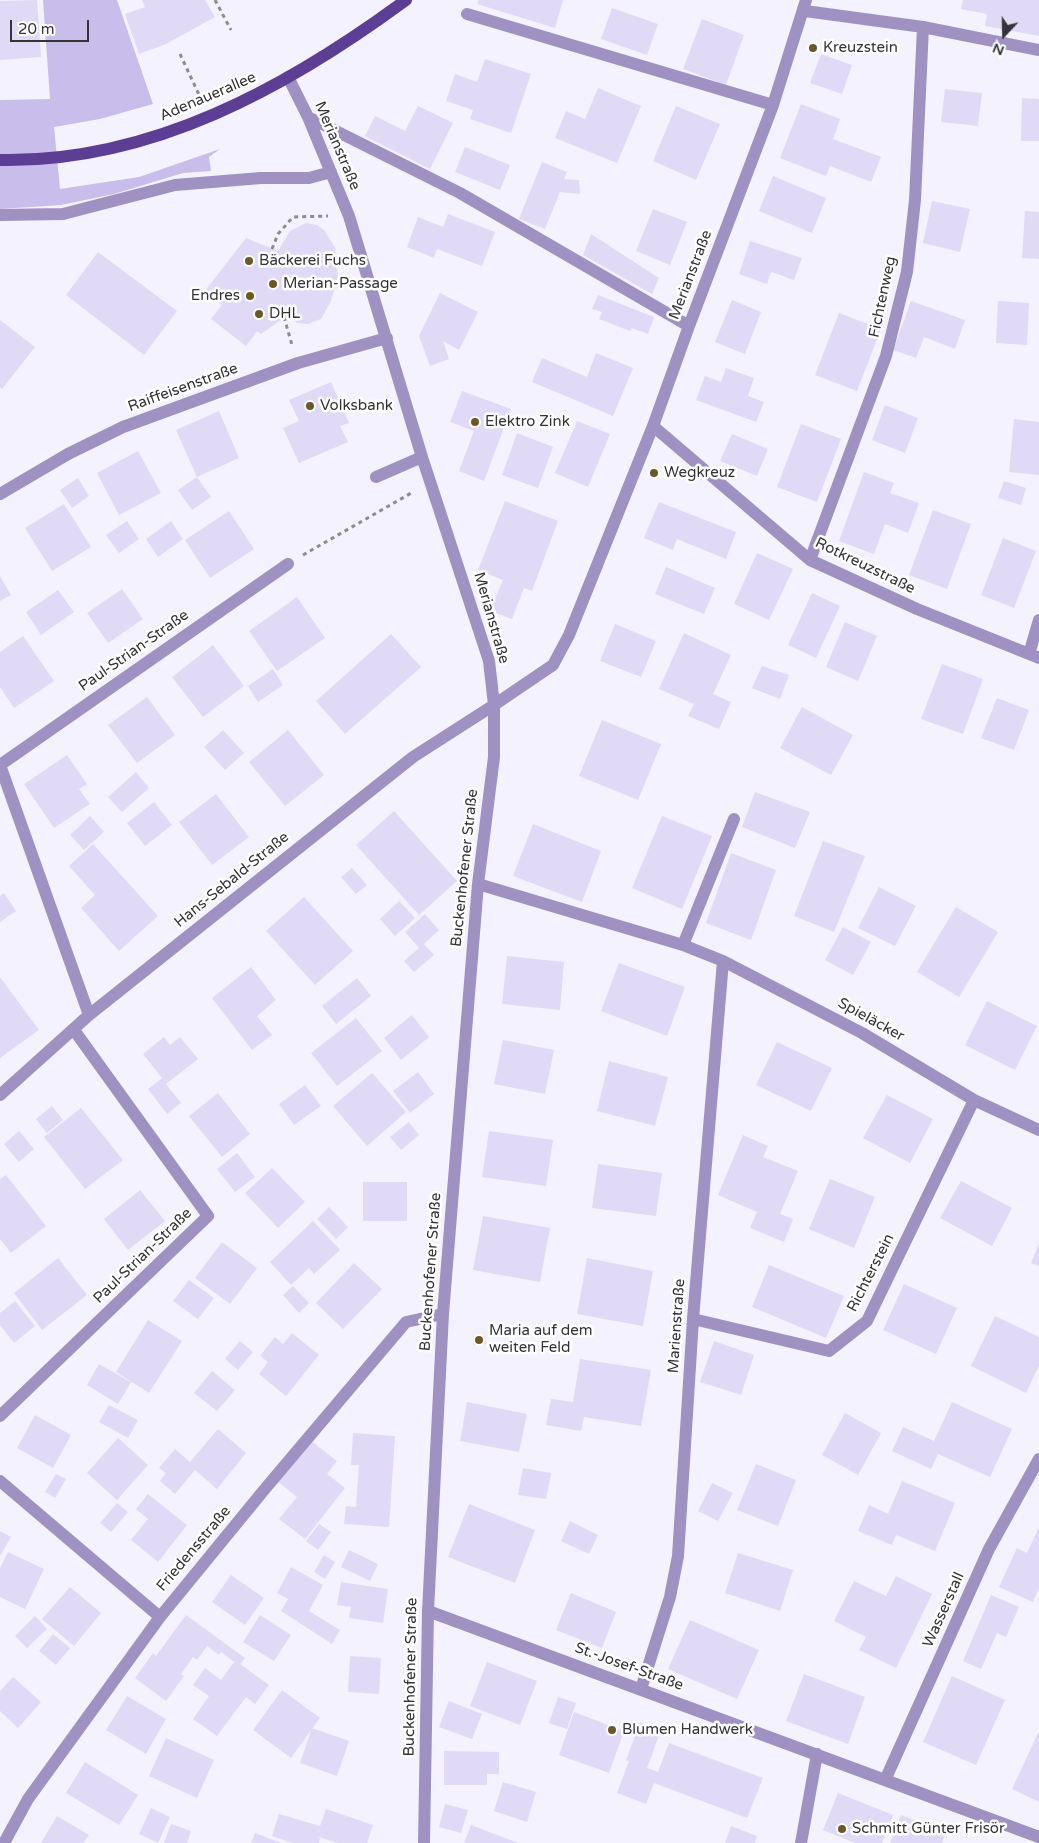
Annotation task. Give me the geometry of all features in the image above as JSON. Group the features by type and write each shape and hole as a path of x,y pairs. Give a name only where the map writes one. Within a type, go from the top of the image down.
{"main road":[{"name":"Adenauerallee","path":"0,160 29,161 87,153 136,142 188,126 243,103 288,77 365,30 406,0"}],"street":[{"name":"Merianstraße","path":"288,77 308,117 349,216 422,458 489,661 494,705 554,665 569,636 653,426 773,105 805,5"},
{"path":"805,5 1039,50"},
{"path":"467,14 773,105"},
{"name":"Fichtenweg","path":"810,560 886,356 907,272 915,200 923,27"},
{"path":"308,117 460,193 689,326"},
{"path":"0,215 64,214 176,185 261,178 308,178 331,172"},
{"name":"Raiffeisenstraße","path":"0,494 68,454 122,428 298,363 387,338"},
{"name":"Rotkreuzstraße","path":"653,426 810,560 917,609 1034,656"},
{"path":"376,477 422,458"},
{"name":"Paul-Strian-Straße","path":"89,1015 0,765 288,564"},
{"path":"1034,656 1039,620"},
{"name":"Buckenhofener Straße","path":"424,1843 428,1611 443,1314 478,884 494,756 494,705"},
{"name":"Hans-Sebald-Straße","path":"0,1095 89,1015 413,757 494,705"},
{"path":"683,945 734,820"},
{"name":"Spieläcker","path":"478,884 683,945 724,961 862,1033 974,1100 1039,1130"},
{"name":"Marienstraße","path":"641,1689 670,1597 678,1556 693,1320 724,961"},
{"name":"Paul-Strian-Straße","path":"0,1416 208,1216 74,1030"},
{"name":"Richterstein","path":"693,1320 829,1351 867,1321 974,1100"},
{"name":"Friedensstraße","path":"4,1843 28,1799 160,1616 406,1322 443,1314"},
{"name":"Wasserstall","path":"886,1778 990,1549 1039,1459"},
{"path":"0,1481 160,1616"},
{"name":"St.-Josef-Straße","path":"428,1611 886,1778 1039,1837"},
{"path":"801,1843 818,1754"}],"path":[{"path":"215,0 231,30"},
{"path":"180,54 209,117"},
{"path":"272,249 278,234 293,217 349,216"},
{"path":"284,317 298,363"},
{"path":"288,564 430,482"}],"shaded area":[{"path":"43,0 117,0 153,104 100,119 54,127 60,189 139,177 220,149 209,157 211,171 183,173 114,194 61,205 0,209 0,100 50,99"}],"building":[{"path":"37,0 41,57 0,60 0,1"},
{"path":"142,0 205,0 215,17 166,44 139,54 125,14 145,7"},
{"path":"479,0 563,0 555,28 477,4"},
{"path":"963,0 1039,0 1039,36 985,26 987,14 961,9"},
{"path":"612,8 658,24 647,55 601,39"},
{"path":"702,19 744,35 726,85 683,69"},
{"path":"821,54 852,65 842,94 810,83"},
{"path":"485,59 531,74 511,133 470,119 473,110 446,101 455,74 477,82"},
{"path":"598,88 641,106 617,163 555,138 566,111 585,119"},
{"path":"945,89 982,93 978,126 941,122"},
{"path":"1022,98 1039,99 1039,141 1021,141"},
{"path":"801,104 840,119 833,139 881,157 871,182 830,166 826,176 780,158"},
{"path":"418,106 453,123 430,169 365,136 375,116 405,131"},
{"path":"676,106 720,124 696,180 653,161"},
{"path":"465,147 510,165 500,190 455,172"},
{"path":"542,162 567,172 564,179 579,180 580,194 560,192 545,229 519,219"},
{"path":"773,176 826,198 812,233 759,211"},
{"path":"932,201 970,209 960,252 923,243"},
{"path":"653,209 687,222 670,265 636,251"},
{"path":"1025,211 1039,212 1039,259 1022,258"},
{"path":"448,214 495,232 482,266 437,249 434,258 407,247 418,217 443,227"},
{"name":"Merian-Passage","path":"306,223 317,225 324,230 335,248 338,276 331,301 321,319 307,324 297,323 288,315 261,334 257,331 246,346 211,319 222,305 205,291 246,238 278,251 290,231"},
{"path":"591,234 659,278 652,294 583,255"},
{"path":"750,241 802,258 794,280 771,272 767,284 739,274"},
{"path":"98,252 177,311 144,355 66,295"},
{"path":"440,293 478,312 459,350 443,341 449,359 430,366 419,336"},
{"path":"598,295 654,317 648,334 632,328 630,331 599,319 602,312 592,309"},
{"path":"732,300 761,312 745,354 715,342"},
{"path":"911,301 965,320 955,349 924,337 916,358 893,350"},
{"path":"998,301 1029,303 1027,345 996,343"},
{"path":"839,313 881,329 857,391 815,375"},
{"path":"0,320 35,347 2,389 0,387"},
{"path":"596,353 633,368 613,416 532,382 542,358 587,377"},
{"path":"726,368 754,378 748,396 764,402 756,422 696,400 705,376 721,382"},
{"path":"331,382 349,423 340,426 348,442 299,463 283,428 299,421 289,400"},
{"path":"462,391 511,409 484,481 459,471 474,431 450,422"},
{"path":"885,405 918,418 905,453 872,440"},
{"path":"219,411 239,458 197,477 176,430"},
{"path":"1014,419 1039,422 1039,475 1009,472"},
{"path":"577,421 610,434 588,487 555,473"},
{"path":"801,424 841,439 817,502 777,487"},
{"path":"517,433 553,447 538,488 502,475"},
{"path":"732,434 768,449 757,476 720,461"},
{"path":"138,451 161,493 119,515 97,473"},
{"path":"864,472 894,483 890,493 919,503 908,533 885,524 874,554 839,541"},
{"path":"197,477 211,497 192,510 178,490"},
{"path":"78,478 89,496 72,508 60,490"},
{"path":"1004,481 1026,488 1021,505 998,498"},
{"path":"505,501 558,521 532,591 524,588 512,619 490,611 503,580 478,570"},
{"path":"659,502 736,532 726,559 677,539 673,550 644,538"},
{"path":"64,504 91,547 52,571 25,528"},
{"path":"933,510 971,524 947,589 909,575"},
{"path":"229,511 254,549 210,578 185,540"},
{"path":"127,521 139,539 119,553 106,535"},
{"path":"171,521 183,539 158,557 146,539"},
{"path":"1003,538 1036,551 1014,608 981,595"},
{"path":"757,553 793,569 769,620 734,604"},
{"path":"666,567 715,588 704,614 655,594"},
{"path":"0,576 11,595 0,601"},
{"path":"122,589 143,619 108,643 87,613"},
{"path":"58,590 74,612 41,635 26,612"},
{"path":"812,593 840,606 816,658 788,645"},
{"path":"297,597 325,638 277,671 249,631"},
{"path":"845,622 877,636 858,681 826,667"},
{"path":"615,624 656,641 641,677 600,661"},
{"path":"684,633 731,655 713,694 731,702 719,729 688,716 694,704 659,689"},
{"path":"391,634 421,667 345,734 316,701"},
{"path":"23,636 54,681 14,708 0,687 0,652"},
{"path":"213,645 244,686 203,717 172,677"},
{"path":"942,664 983,679 963,734 921,719"},
{"path":"762,666 789,675 780,699 752,688"},
{"path":"273,669 283,685 258,702 248,686"},
{"path":"147,697 175,735 137,763 108,725"},
{"path":"997,698 1029,710 1014,750 981,738"},
{"path":"802,707 853,735 831,775 780,748"},
{"path":"602,720 661,744 638,800 579,776"},
{"path":"223,730 244,753 225,770 204,747"},
{"path":"288,730 324,775 285,806 249,762"},
{"path":"67,755 87,784 79,789 90,804 54,828 24,784"},
{"path":"136,772 149,788 122,812 108,797"},
{"path":"755,792 810,812 795,848 742,827"},
{"path":"216,794 249,837 212,865 179,822"},
{"path":"154,802 172,825 145,846 127,823"},
{"path":"394,811 457,881 419,915 356,845"},
{"path":"90,816 104,832 84,850 70,835"},
{"path":"662,816 712,836 682,909 632,888"},
{"path":"533,824 601,851 582,902 513,876"},
{"path":"823,841 865,856 834,932 794,916"},
{"path":"93,844 158,916 119,951 81,908 95,895 69,866"},
{"path":"731,853 776,870 751,940 706,923"},
{"path":"352,868 367,885 356,894 341,877"},
{"path":"879,887 916,906 895,946 858,928"},
{"path":"4,893 16,911 0,922 0,896"},
{"path":"304,897 353,951 315,985 266,931"},
{"path":"399,901 415,918 395,936 380,919"},
{"path":"956,907 998,932 959,997 917,972"},
{"path":"425,914 439,930 424,944 434,955 414,972 404,961 419,948 405,932"},
{"path":"843,927 871,942 853,975 825,960"},
{"path":"507,956 564,962 560,1010 502,1004"},
{"path":"619,963 685,987 667,1036 601,1011"},
{"path":"251,967 276,1000 257,1016 272,1035 252,1050 212,998"},
{"path":"0,977 39,1030 0,1058"},
{"path":"357,978 371,996 336,1024 322,1006"},
{"path":"987,1001 1037,1026 1015,1070 965,1045"},
{"path":"412,1015 429,1037 401,1060 384,1038"},
{"path":"356,1018 382,1051 337,1086 311,1053"},
{"path":"164,1037 170,1045 180,1037 198,1059 166,1084 181,1103 167,1114 148,1089 162,1078 143,1054"},
{"path":"503,1040 554,1050 545,1094 494,1084"},
{"path":"777,1042 832,1068 811,1111 756,1085"},
{"path":"609,1061 668,1077 655,1126 597,1111"},
{"path":"418,1072 434,1094 410,1113 393,1091"},
{"path":"372,1073 406,1112 367,1146 333,1106"},
{"path":"305,1085 321,1106 294,1125 279,1104"},
{"path":"218,1093 250,1134 222,1157 189,1116"},
{"path":"887,1095 933,1119 910,1163 863,1138"},
{"path":"52,1106 63,1120 47,1133 36,1119"},
{"path":"81,1108 123,1160 85,1189 44,1137"},
{"path":"409,1122 419,1135 401,1150 390,1137"},
{"path":"19,1131 34,1149 19,1162 4,1144"},
{"path":"489,1131 553,1140 546,1186 482,1177"},
{"path":"743,1135 768,1146 763,1157 798,1171 780,1214 793,1219 784,1242 750,1228 757,1212 718,1195"},
{"path":"237,1153 255,1177 235,1192 217,1169"},
{"path":"598,1164 662,1173 656,1216 592,1208"},
{"path":"272,1168 305,1202 278,1228 245,1193"},
{"path":"6,1175 46,1226 11,1253 0,1239 0,1179"},
{"path":"830,1179 875,1197 854,1248 809,1229"},
{"path":"961,1181 1012,1208 992,1246 940,1218"},
{"path":"363,1182 407,1182 407,1221 363,1221"},
{"path":"140,1190 165,1221 128,1250 104,1219"},
{"path":"329,1207 348,1227 336,1239 317,1219"},
{"path":"483,1216 550,1228 540,1282 473,1270"},
{"path":"313,1221 340,1250 314,1274 309,1268 291,1285 270,1262"},
{"path":"222,1242 257,1268 230,1304 195,1278"},
{"path":"1039,1243 1039,1266 1031,1263"},
{"path":"58,1258 87,1295 42,1330 14,1293"},
{"path":"587,1258 653,1271 643,1326 577,1314"},
{"path":"354,1263 382,1289 343,1329 316,1303"},
{"path":"769,1265 844,1296 826,1338 752,1307"},
{"path":"189,1280 214,1298 198,1319 173,1301"},
{"path":"904,1284 957,1308 936,1354 883,1330"},
{"path":"293,1286 309,1303 299,1313 283,1295"},
{"path":"15,1301 35,1326 14,1343 0,1325 0,1313"},
{"path":"995,1316 1039,1337 1039,1366 1026,1393 971,1366"},
{"path":"148,1320 182,1341 149,1393 116,1372"},
{"path":"292,1333 319,1355 286,1396 259,1374 268,1362 260,1356 275,1337 283,1344"},
{"name":"Maria auf dem weiten Feld","path":"473,1336 485,1336 486,1344 473,1345"},
{"path":"240,1341 253,1352 238,1370 225,1359"},
{"path":"714,1341 754,1355 741,1395 700,1382"},
{"path":"580,1359 651,1370 641,1426 584,1417 581,1431 546,1425 551,1399 573,1402"},
{"path":"99,1364 131,1382 118,1404 87,1385"},
{"path":"212,1371 235,1390 217,1411 194,1393"},
{"path":"467,1402 527,1414 519,1452 460,1441"},
{"path":"952,1402 1012,1429 990,1477 938,1454 931,1469 892,1451 903,1427 934,1441"},
{"path":"109,1405 138,1420 128,1438 99,1422"},
{"path":"845,1413 881,1433 858,1475 822,1455"},
{"path":"35,1415 71,1435 53,1468 17,1448"},
{"path":"218,1429 246,1453 217,1489 195,1470 175,1494 160,1481 166,1473 159,1468 175,1449 190,1462"},
{"path":"353,1433 395,1436 389,1527 344,1524 346,1506 356,1507 359,1465 351,1465"},
{"path":"118,1438 148,1465 117,1500 87,1473"},
{"path":"310,1440 337,1461 327,1474 345,1488 305,1539 279,1519 297,1497 277,1481"},
{"path":"756,1464 796,1480 778,1526 737,1510"},
{"path":"523,1468 551,1473 546,1499 518,1495"},
{"path":"56,1474 66,1479 55,1498 45,1492"},
{"path":"902,1481 955,1503 935,1551 896,1535 892,1545 858,1531 869,1505 888,1514"},
{"path":"712,1483 733,1493 718,1521 698,1511"},
{"path":"148,1494 187,1525 158,1562 131,1540 148,1519 136,1509"},
{"path":"117,1503 128,1512 111,1532 100,1523"},
{"path":"469,1504 535,1530 515,1583 448,1557"},
{"path":"570,1521 598,1535 589,1554 561,1541"},
{"path":"319,1524 331,1532 318,1550 306,1541"},
{"path":"1039,1527 1039,1588 1033,1602 999,1587 1017,1548 1027,1553"},
{"path":"0,1531 11,1537 0,1556"},
{"path":"349,1550 378,1564 370,1581 341,1567"},
{"path":"8,1552 44,1569 25,1609 0,1597 0,1568"},
{"path":"738,1553 793,1570 780,1611 725,1593"},
{"path":"324,1555 335,1562 325,1579 314,1572"},
{"path":"291,1567 323,1585 309,1611 340,1630 332,1644 281,1611 288,1599 277,1593"},
{"path":"231,1575 264,1598 245,1625 212,1602"},
{"path":"896,1576 932,1594 896,1668 859,1650 866,1637 834,1621 854,1581 886,1596"},
{"path":"341,1582 388,1589 383,1623 349,1618 351,1607 337,1605"},
{"path":"70,1587 101,1613 74,1646 42,1619"},
{"path":"571,1593 616,1612 602,1648 556,1630"},
{"path":"991,1595 1019,1607 1006,1637 997,1633 981,1669 963,1661"},
{"path":"186,1615 245,1658 240,1664 269,1685 255,1704 246,1697 217,1736 193,1719 209,1696 193,1685 205,1668 221,1680 234,1662 221,1652 219,1655 207,1646 197,1660 193,1657 181,1674 184,1676 166,1701 135,1678 153,1653 156,1656"},
{"path":"260,1615 291,1635 274,1661 243,1642"},
{"path":"35,1616 47,1629 27,1648 15,1636"},
{"path":"690,1620 759,1650 737,1699 668,1669"},
{"path":"53,1634 70,1648 56,1665 39,1651"},
{"path":"350,1656 381,1658 379,1694 348,1692"},
{"path":"487,1662 537,1681 520,1725 470,1706"},
{"path":"804,1674 865,1697 848,1744 786,1721"},
{"path":"952,1676 1005,1700 976,1765 923,1742"},
{"path":"13,1677 41,1702 18,1728 0,1711 0,1691"},
{"path":"282,1690 320,1718 291,1758 253,1730"},
{"path":"127,1696 166,1719 146,1754 106,1730"},
{"path":"558,1697 576,1703 567,1729 549,1723"},
{"path":"449,1701 482,1714 472,1739 439,1727"},
{"path":"574,1712 624,1731 609,1773 559,1755"},
{"path":"640,1722 661,1730 647,1768 658,1772 669,1743 763,1778 747,1818 654,1783 646,1804 617,1793 629,1761 626,1760"},
{"path":"312,1728 349,1741 337,1776 300,1763"},
{"path":"1039,1731 1039,1802 1012,1789"},
{"path":"166,1738 214,1760 197,1798 149,1776"},
{"path":"444,1751 499,1752 499,1774 487,1774 487,1785 444,1785"},
{"path":"85,1762 138,1795 119,1825 66,1793"},
{"path":"503,1782 536,1792 527,1822 494,1811"},
{"path":"838,1793 893,1815 882,1843 855,1843 823,1830"},
{"path":"445,1804 468,1810 461,1833 439,1827"},
{"path":"151,1808 170,1817 158,1843 139,1834"},
{"path":"326,1809 373,1825 367,1843 337,1843 316,1836 320,1838 319,1843 293,1843 272,1836 279,1814 320,1826"},
{"path":"901,1815 946,1832 942,1843 890,1843"},
{"path":"57,1816 89,1835 83,1843 41,1843"},
{"path":"171,1824 191,1831 187,1843 164,1843"},
{"path":"471,1825 518,1843 464,1843"},
{"path":"731,1826 757,1836 755,1843 725,1843"},
{"path":"255,1833 281,1843 251,1843"}],"place":[{"name":"Kreuzstein","path":"813,48"},
{"name":"Bäckerei Fuchs","path":"249,261"},
{"name":"Merian-Passage","path":"273,284"},
{"name":"Endres","path":"250,296"},
{"name":"DHL","path":"259,314"},
{"name":"Volksbank","path":"310,406"},
{"name":"Elektro Zink","path":"475,422"},
{"name":"Wegkreuz","path":"654,473"},
{"name":"Maria auf dem weiten Feld","path":"479,1340"},
{"name":"Blumen Handwerk","path":"612,1730"},
{"name":"Schmitt Günter Frisör","path":"842,1829"}]}
